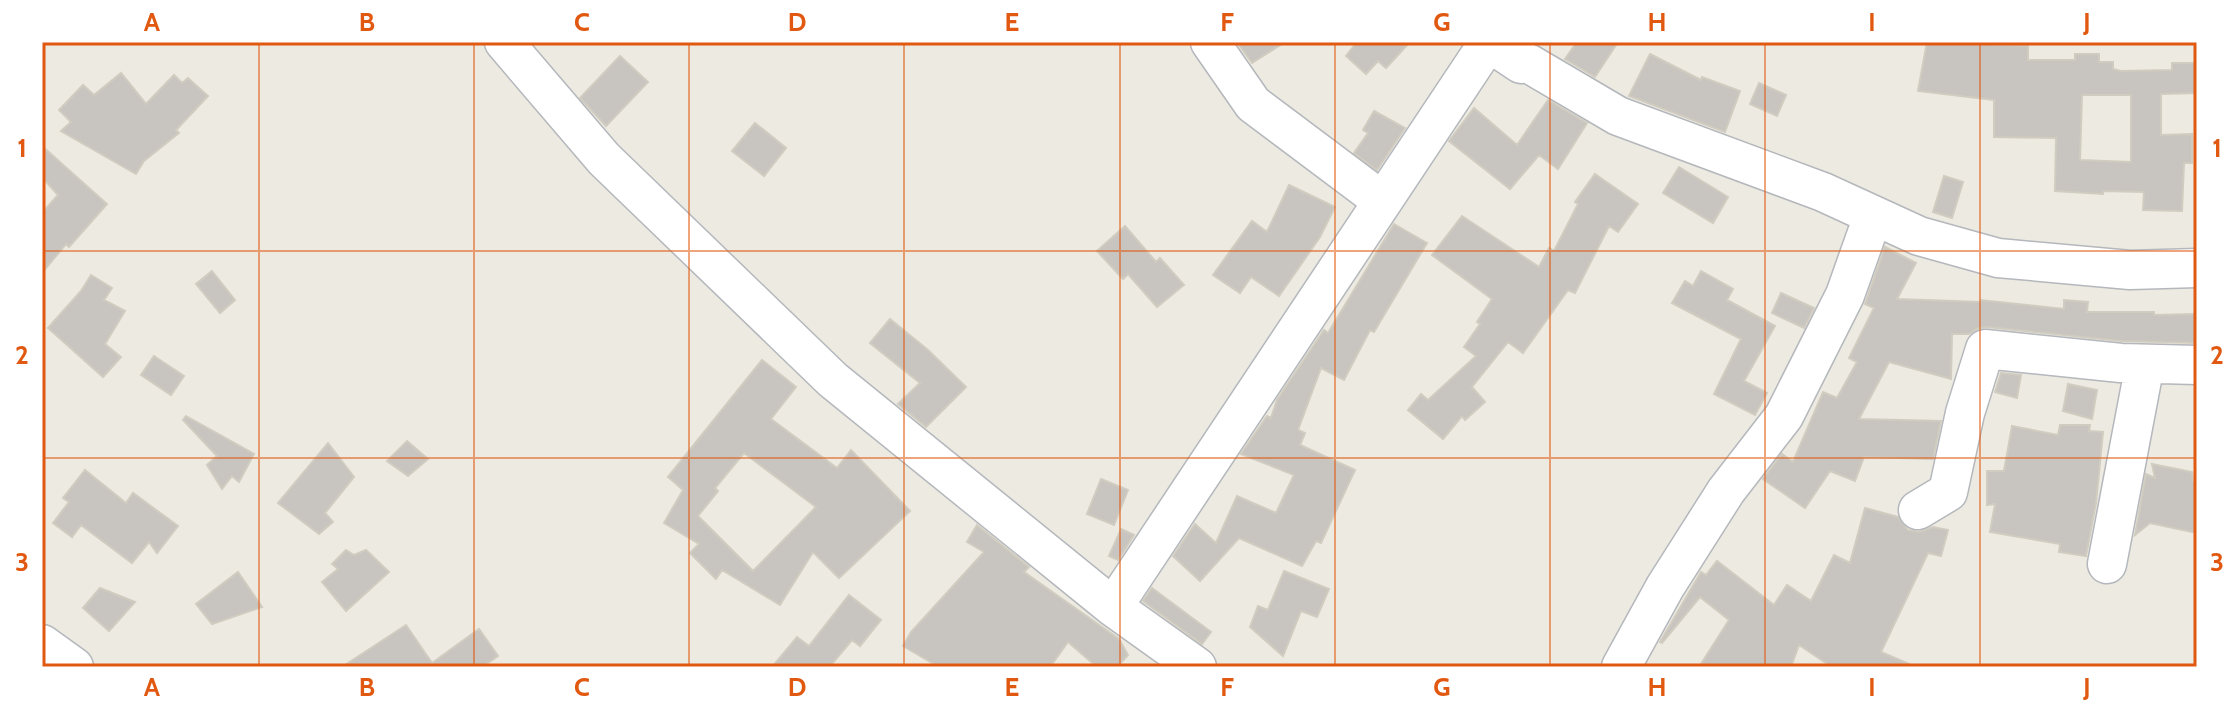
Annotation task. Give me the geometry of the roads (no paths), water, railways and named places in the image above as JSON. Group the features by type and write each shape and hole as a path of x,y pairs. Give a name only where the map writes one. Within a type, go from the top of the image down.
{"street":[{"path":"504,42 604,159 833,380 1113,607 1197,667"},
{"path":"1210,42 1253,104 1381,200"},
{"path":"1113,607 1381,200 1480,55 1495,44 1521,64 1528,63 1618,116 1823,192 1919,236 1998,258 2130,270 2197,268"},
{"path":"1621,667 1665,587 1726,491 1784,416 1845,295 1873,216"},
{"path":"1918,510 1948,492 1965,413 1985,349 2145,364 2197,365"},
{"path":"2107,564 2145,364"},
{"path":"42,644 74,667"}]}
